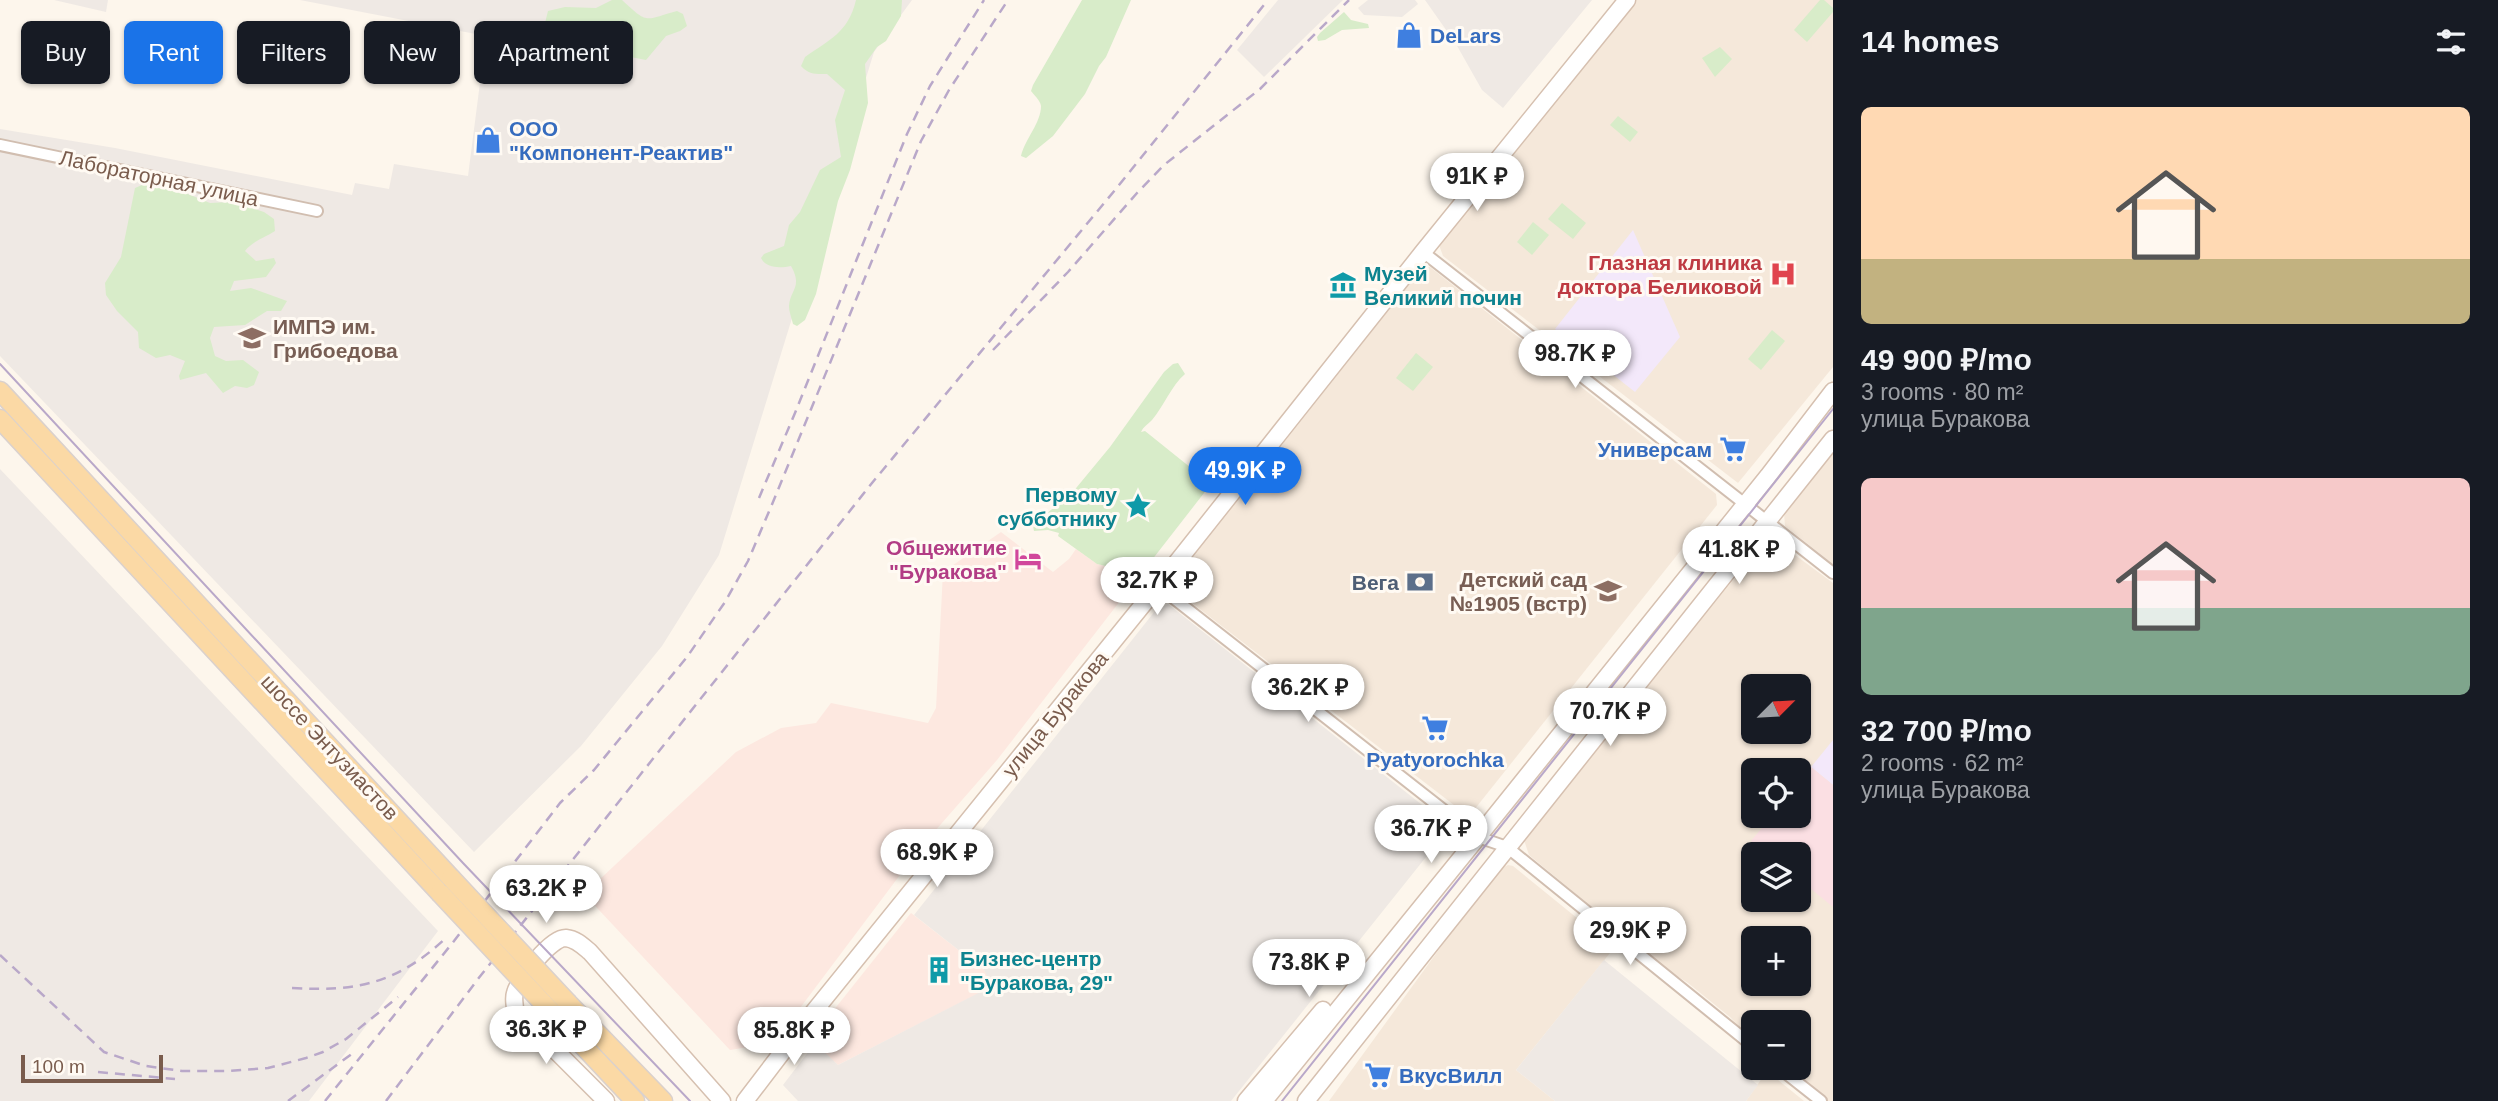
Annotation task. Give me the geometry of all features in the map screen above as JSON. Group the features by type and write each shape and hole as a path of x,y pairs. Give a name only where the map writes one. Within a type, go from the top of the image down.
{"main road":[{"name":"улица Буракова","path":"745,1101 1423,251 1627,0"},
{"name":"шоссе Энтузиастов","path":"0,391 568,1003 663,1101"},
{"path":"1264,1101 1746,503 1833,391"},
{"name":"шоссе Энтузиастов","path":"0,419 635,1101"},
{"path":"1306,1101 1833,439"},
{"path":"1246,1101 1349,981 1405,925"},
{"path":"606,1101 515,1010 515,990 554,941 565,938 577,941 590,952 722,1101"},
{"path":"1314,1101 1335,1064"}],"street":[{"name":"Лабораторная улица","path":"0,145 317,211"},
{"path":"1423,251 1833,573"},
{"path":"1158,586 1478,837 1507,847 1741,1036"},
{"path":"1794,1080 1821,1101"}],"shaded area":[{"path":"54,0 108,0 106,12"},
{"path":"300,0 912,0 874,52 719,555 662,646 581,746 474,852 0,356 0,129 115,148 352,195 355,183 389,189 394,164 468,176 480,84 633,84 633,21 474,21 474,34 460,31 460,21 408,21"},
{"path":"1278,0 1343,0 1264,77 1237,50"},
{"path":"1368,0 1415,0 1418,4 1402,17 1364,15 1358,8"},
{"path":"1425,0 1592,0 1503,108 1482,90 1456,44"},
{"path":"1636,0 1833,0 1833,367 1738,483 1443,256 1438,242"},
{"path":"1633,230 1680,337 1635,392 1555,329"},
{"path":"1430,267 1716,494 1717,505 1469,813 1463,812 1175,590 1175,580 1422,268"},
{"path":"1833,452 1833,564 1785,526 1784,513"},
{"path":"0,469 438,931 309,1101 0,1101"},
{"path":"1001,532 1053,572 1069,559 1076,549 1097,564 1141,574 997,760 921,847 776,1040 769,1038 754,1046 730,1050 584,894 736,752 781,728 816,723 831,703 928,723 936,708 943,572"},
{"path":"1776,541 1833,583 1833,1101 1827,1101 1801,1080 1811,1080 1811,1010 1741,1010 1741,1028 1529,855 1524,840 1526,830 1764,543"},
{"path":"1168,604 1450,827 1231,1101 798,1101 783,1085 815,1043 838,1065 992,986 984,970 914,915 1155,611"},
{"path":"1833,740 1833,785 1811,767"},
{"path":"1811,767 1833,785 1833,907 1811,889 1811,842 1751,841 1762,828 1811,828"},
{"path":"1508,865 1513,866 1614,948 1516,1070 1555,1101 1329,1101 1496,871"},
{"path":"911,913 984,970 993,986 838,1065 810,1040"},
{"path":"1604,960 1741,1071 1741,1080 1752,1080 1758,1085 1746,1101 1555,1101 1516,1070"},
{"path":"1761,1080 1778,1080 1804,1101 1746,1101"}],"green space":[{"path":"612,0 622,0 637,14 647,18 677,11 683,14 687,26 666,36 646,60 633,57 633,21 546,21 548,11 565,7 596,8"},
{"path":"856,0 902,0 901,16 886,41 877,47 865,64 868,103 850,170 838,201 816,294 805,320 797,326 793,324 789,308 796,284 791,266 770,266 761,258 764,254 784,246 789,225 800,212 820,170 841,157 835,120 845,90 827,74 816,74 801,66 805,57 843,28"},
{"path":"1082,0 1131,0 1106,57 1085,94 1053,136 1026,158 1021,156 1041,106 1031,91 1033,85"},
{"path":"1820,0 1833,8 1833,12 1807,42 1794,30"},
{"path":"1344,12 1351,20 1368,24 1369,28 1342,30 1318,41 1320,33"},
{"path":"1720,47 1732,59 1715,77 1702,58"},
{"path":"1618,116 1638,132 1630,142 1610,125"},
{"path":"149,182 171,187 210,203 229,202 249,207 274,219 275,231 245,251 256,261 274,258 276,263 266,277 234,281 230,291 251,288 287,301 281,311 267,311 245,325 214,327 210,338 215,356 226,361 243,360 259,372 254,385 247,388 235,386 223,393 206,373 180,380 185,361 170,355 156,358 139,348 138,332 117,311 106,295 105,283 121,257 135,188"},
{"path":"1562,203 1586,223 1573,239 1548,219"},
{"path":"1533,222 1549,235 1532,255 1517,242"},
{"path":"1772,330 1785,341 1761,370 1748,359"},
{"path":"1416,353 1433,367 1413,391 1396,378"},
{"path":"1178,363 1185,374 1141,432 1145,431 1211,484 1141,574 1097,564 1058,536 1059,533 1048,530 1034,531 1036,522 1072,493 1110,447 1164,372"}],"tram line":[{"path":"0,364 463,863 690,1101"},
{"path":"1282,1101 1833,409"}],"railway":[{"path":"759,498 907,134 930,86 984,0"},
{"path":"325,1101 454,941 560,803 594,770 687,657 725,602 748,561 921,141 949,90 1008,0"},
{"path":"386,1101 478,979 872,483 1115,190 1268,0"},
{"path":"993,350 1068,272 1164,165 1260,89 1349,0"},
{"path":"292,988 337,988 376,981 411,965 447,937"},
{"path":"0,955 104,1052 146,1066 182,1071 268,1068 306,1058 346,1039 398,997"},
{"path":"288,1101 353,1053"},
{"path":"98,1072 175,1079"}],"place":[{"name":"DeLars","path":"1409,35"},
{"name":"ООО \"Компонент-Реактив\"","path":"488,140"},
{"name":"Глазная клиника доктора Беликовой","path":"1783,274"},
{"name":"Музей Великий почин","path":"1343,285"},
{"name":"ИМПЭ им. Грибоедова","path":"252,338"},
{"name":"Универсам","path":"1733,449"},
{"name":"Первому субботнику","path":"1138,506"},
{"name":"Общежитие \"Буракова\"","path":"1028,559"},
{"name":"Вега","path":"1420,582"},
{"name":"Детский сад №1905 (встр)","path":"1608,591"},
{"name":"Pyatyorochka","path":"1435,728"},
{"name":"Бизнес-центр \"Буракова, 29\"","path":"939,970"},
{"name":"ВкусВилл","path":"1378,1075"}]}
